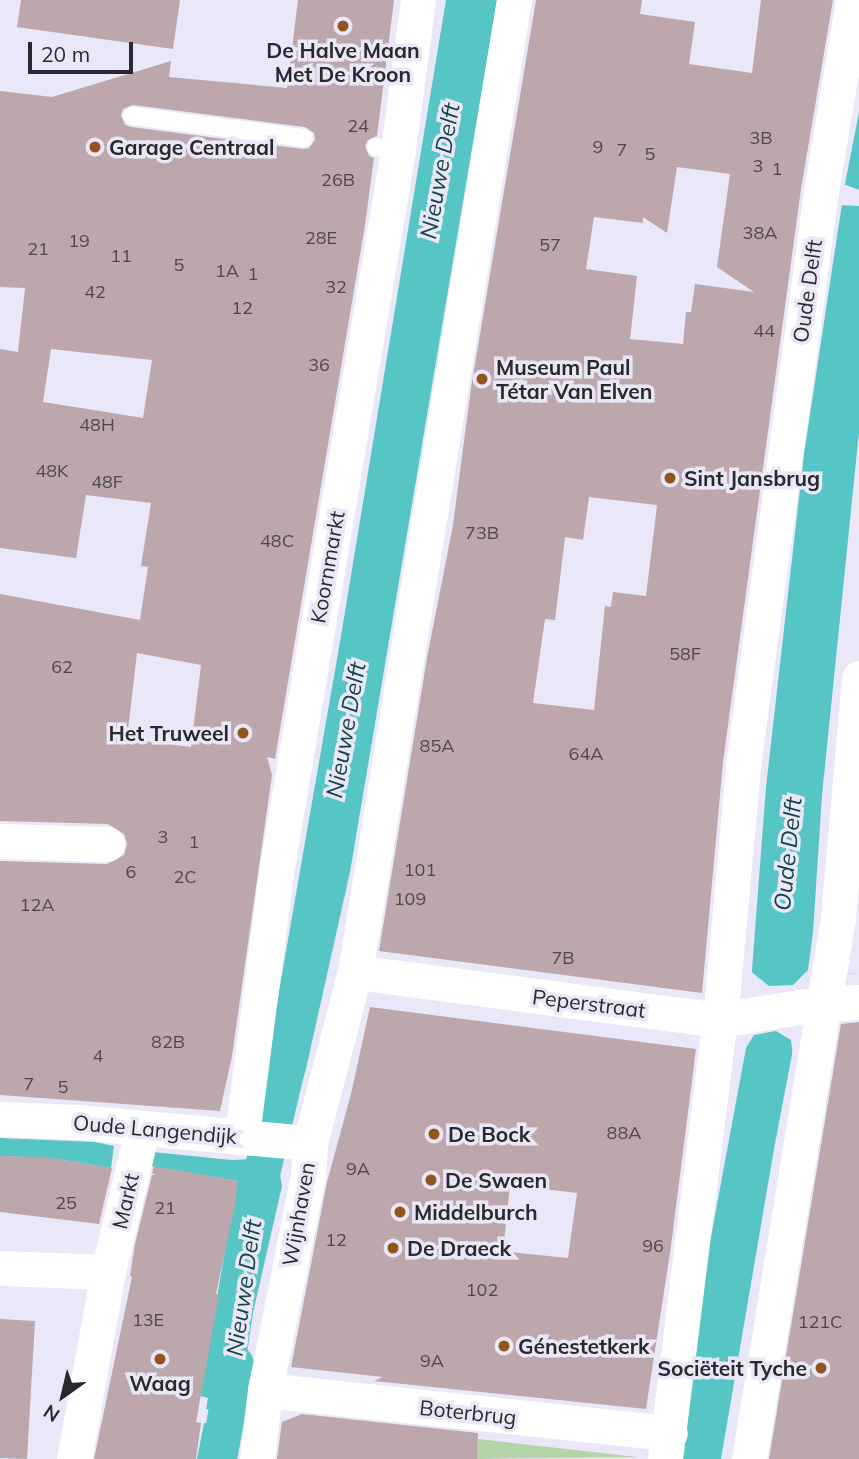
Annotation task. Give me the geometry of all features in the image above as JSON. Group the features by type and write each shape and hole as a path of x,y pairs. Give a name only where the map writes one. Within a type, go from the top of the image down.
{"street":[{"name":"Koornmarkt","path":"243,1135 278,860 387,149 418,0"},
{"path":"355,972 514,0"},
{"name":"Oude Delft","path":"668,1446 734,1017 749,724 821,192 853,0"},
{"path":"749,1459 818,998 845,922 859,678"},
{"path":"0,841 107,844"},
{"name":"Peperstraat","path":"355,972 734,1017 818,998 859,1002"},
{"name":"Wijnhaven","path":"257,1459 265,1390 308,1175 301,1143 355,972"},
{"name":"Oude Langendijk","path":"0,1119 79,1122 137,1150 243,1135 301,1143"},
{"name":"Markt","path":"74,1459 108,1272 137,1150"},
{"path":"0,1268 108,1272"},
{"name":"Boterbrug","path":"265,1390 668,1446"}],"lane":[{"path":"132,116 304,138"}],"shaded area":[{"path":"478,1439 637,1457 476,1459"}],"water":[{"path":"446,0 497,0 350,872 305,1073 293,1093 269,1089 269,1049 341,636"},
{"path":"859,112 859,432 822,795 813,933 859,932 859,974 808,970 774,1149 721,1459 674,1459 680,1404 746,1048 766,787 804,454 845,184"},
{"path":"0,1138 95,1142 114,1146 111,1168 50,1158 0,1156"},
{"path":"153,1152 278,1163 282,1186 253,1313 238,1414 206,1409 208,1398 200,1396 237,1181 151,1166"},
{"path":"204,1423 236,1427 233,1459 197,1459"}],"pier":[{"path":"841,183 859,190 859,206 838,205"},
{"path":"859,932 859,974 808,970 813,933"},
{"path":"808,970 793,1056 791,1040 776,1031 754,1035 746,1048 750,971 769,986 793,985"}],"building":[{"path":"21,0 180,0 173,49 17,27"},
{"path":"298,0 394,0 377,136 368,140 365,146 369,156 374,158 365,225 275,759 267,757 272,775 232,1056 220,1111 0,1095 0,861 107,864 124,855 127,844 124,834 108,824 0,821 0,594 140,620 148,567 141,566 151,503 86,495 76,558 0,548 0,349 18,352 25,288 0,287 0,91 52,97 171,61 169,77 287,88","holes":["133,105 305,127 314,133 315,140 309,148 303,149 131,127 125,125 121,115 123,109","51,349 152,360 143,418 43,402","137,653 201,665 191,747 127,739"]},
{"path":"536,0 642,0 640,14 695,22 689,64 752,73 761,0 833,0 801,189 723,762 702,993 379,951 427,658 453,525 471,388","holes":["677,167 730,174 717,267 754,292 695,284 691,312 686,312 683,344 630,339 637,276 586,269 594,217 643,223 643,217 667,233","589,497 657,505 646,596 613,592 611,607 605,606 594,710 533,703 545,619 555,620 565,537 583,540"]},
{"path":"370,1007 696,1049 671,1246 646,1409 374,1381 383,1377 291,1367 327,1182 351,1094","holes":["510,1185 577,1193 568,1258 509,1252 511,1242 504,1242"]},
{"path":"859,1022 859,1459 769,1459 841,1024"},
{"path":"0,1156 45,1157 112,1168 99,1224 0,1212"},
{"path":"154,1166 237,1181 236,1201 216,1294 219,1295 196,1422 201,1423 196,1459 94,1459 132,1277 135,1244 152,1175 156,1175 152,1173"},
{"path":"0,1319 35,1321 27,1459 0,1458"},
{"path":"302,1414 478,1433 477,1459 277,1459 282,1422"}],"waterway":[{"name":"Nieuwe Delft","path":"256,1209 261,1174 292,1043"},
{"name":"Nieuwe Delft","path":"218,1459 235,1363"}],"place":[{"name":"De Halve Maan Met De Kroon","path":"343,26"},
{"name":"Garage Centraal","path":"95,147"},
{"name":"Museum Paul Tétar Van Elven","path":"482,379"},
{"name":"Sint Jansbrug","path":"670,478"},
{"name":"Het Truweel","path":"243,733"},
{"name":"De Bock","path":"434,1134"},
{"name":"De Swaen","path":"431,1180"},
{"name":"Middelburch","path":"400,1212"},
{"name":"De Draeck","path":"393,1248"},
{"name":"Génestetkerk","path":"504,1346"},
{"name":"Waag","path":"160,1359"},
{"name":"Sociëteit Tyche","path":"821,1368"}]}
